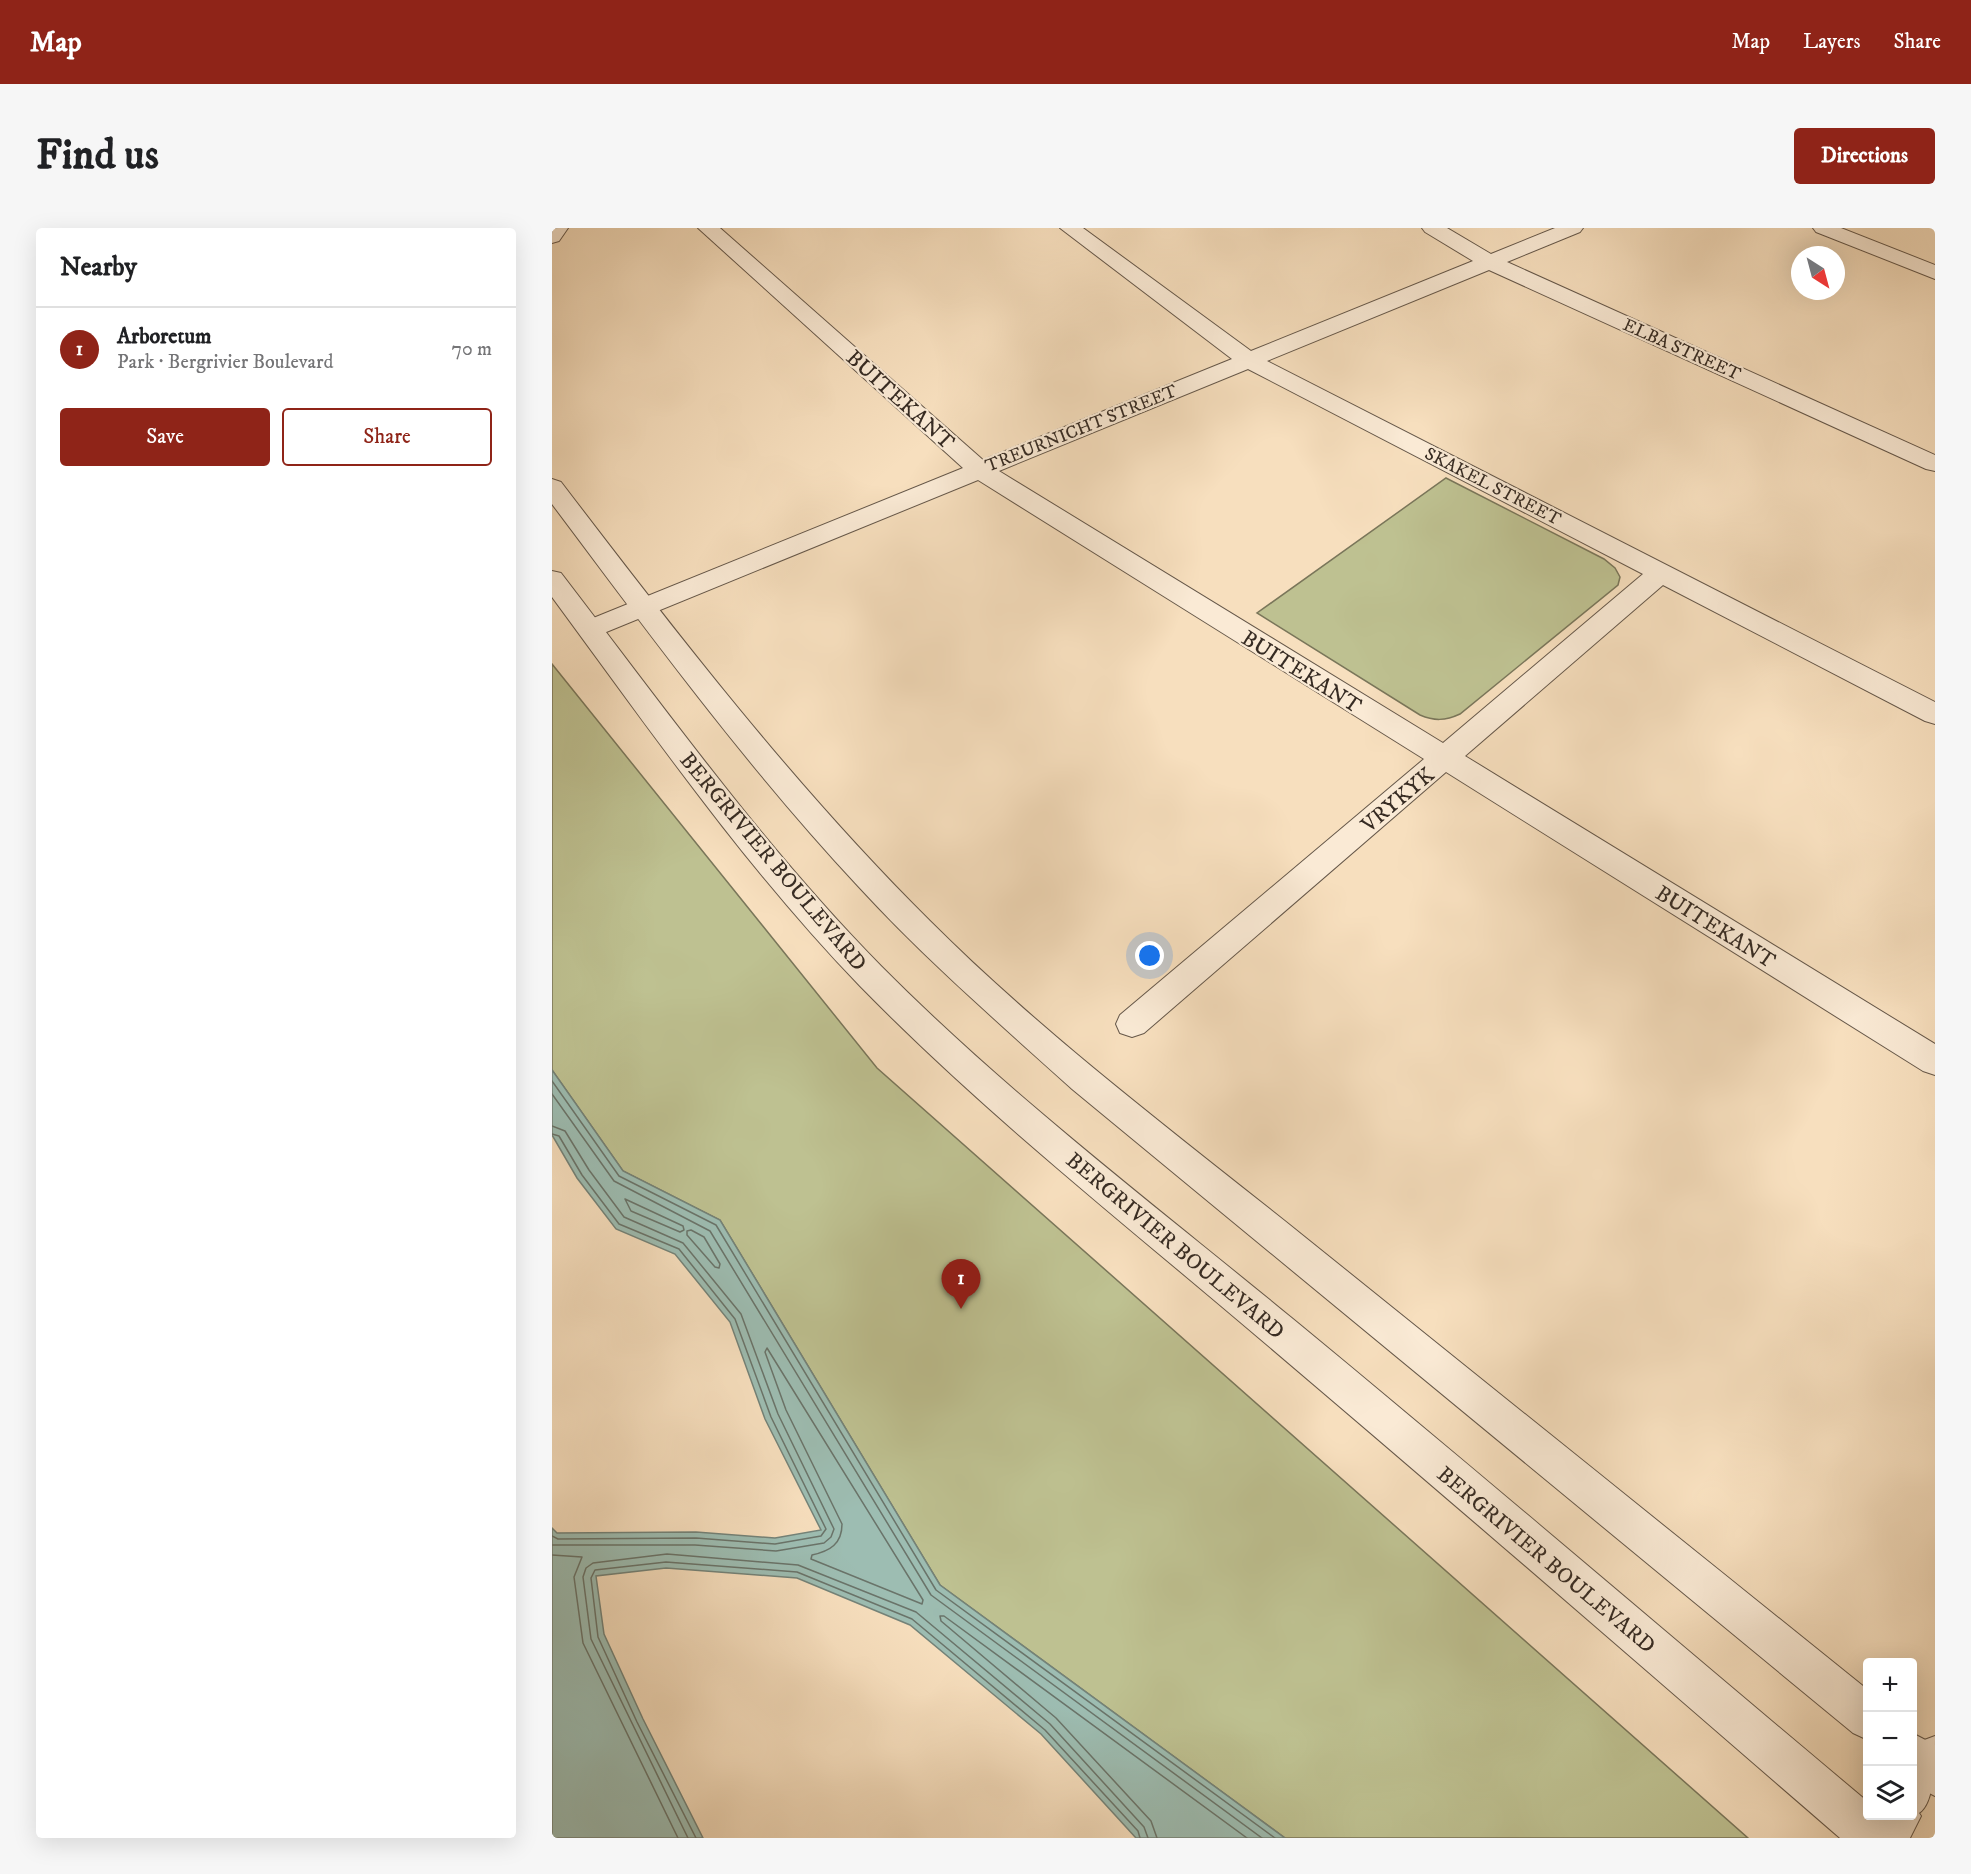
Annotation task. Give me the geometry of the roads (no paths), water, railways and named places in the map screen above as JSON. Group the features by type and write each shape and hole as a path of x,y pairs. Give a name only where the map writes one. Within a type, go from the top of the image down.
{"street":[{"path":"552,237 558,228"},
{"name":"BUITEKANT","path":"708,228 980,470 1935,1061"},
{"name":"SKAKEL STREET","path":"1070,228 1248,360 1935,714"},
{"name":"ELBA STREET","path":"1432,228 1489,262 1935,464"},
{"name":"TREURNICHT STREET","path":"590,629 1573,228"},
{"path":"1823,228 1935,273"},
{"path":"552,487 643,608 770,767 919,930 988,995 1084,1079 1863,1715"},
{"name":"VRYKYK","path":"1132,1024 1661,573"},
{"name":"BERGRIVIER BOULEVARD","path":"552,579 717,798 803,902 867,972 936,1040 1134,1213 1270,1324 1875,1838"},
{"path":"1884,1838 1895,1820"}],"water":[{"path":"552,1070 623,1171 720,1220 940,1585 1285,1838 1136,1838 1041,1734 910,1625 797,1578 666,1568 596,1576 604,1634 643,1719 703,1838 552,1838 552,1528 557,1533 696,1532 775,1538 821,1530 765,1419 730,1322 675,1254 616,1229 577,1178 552,1135"}],"place":[{"name":"Arboretum","path":"961,1309"}]}
